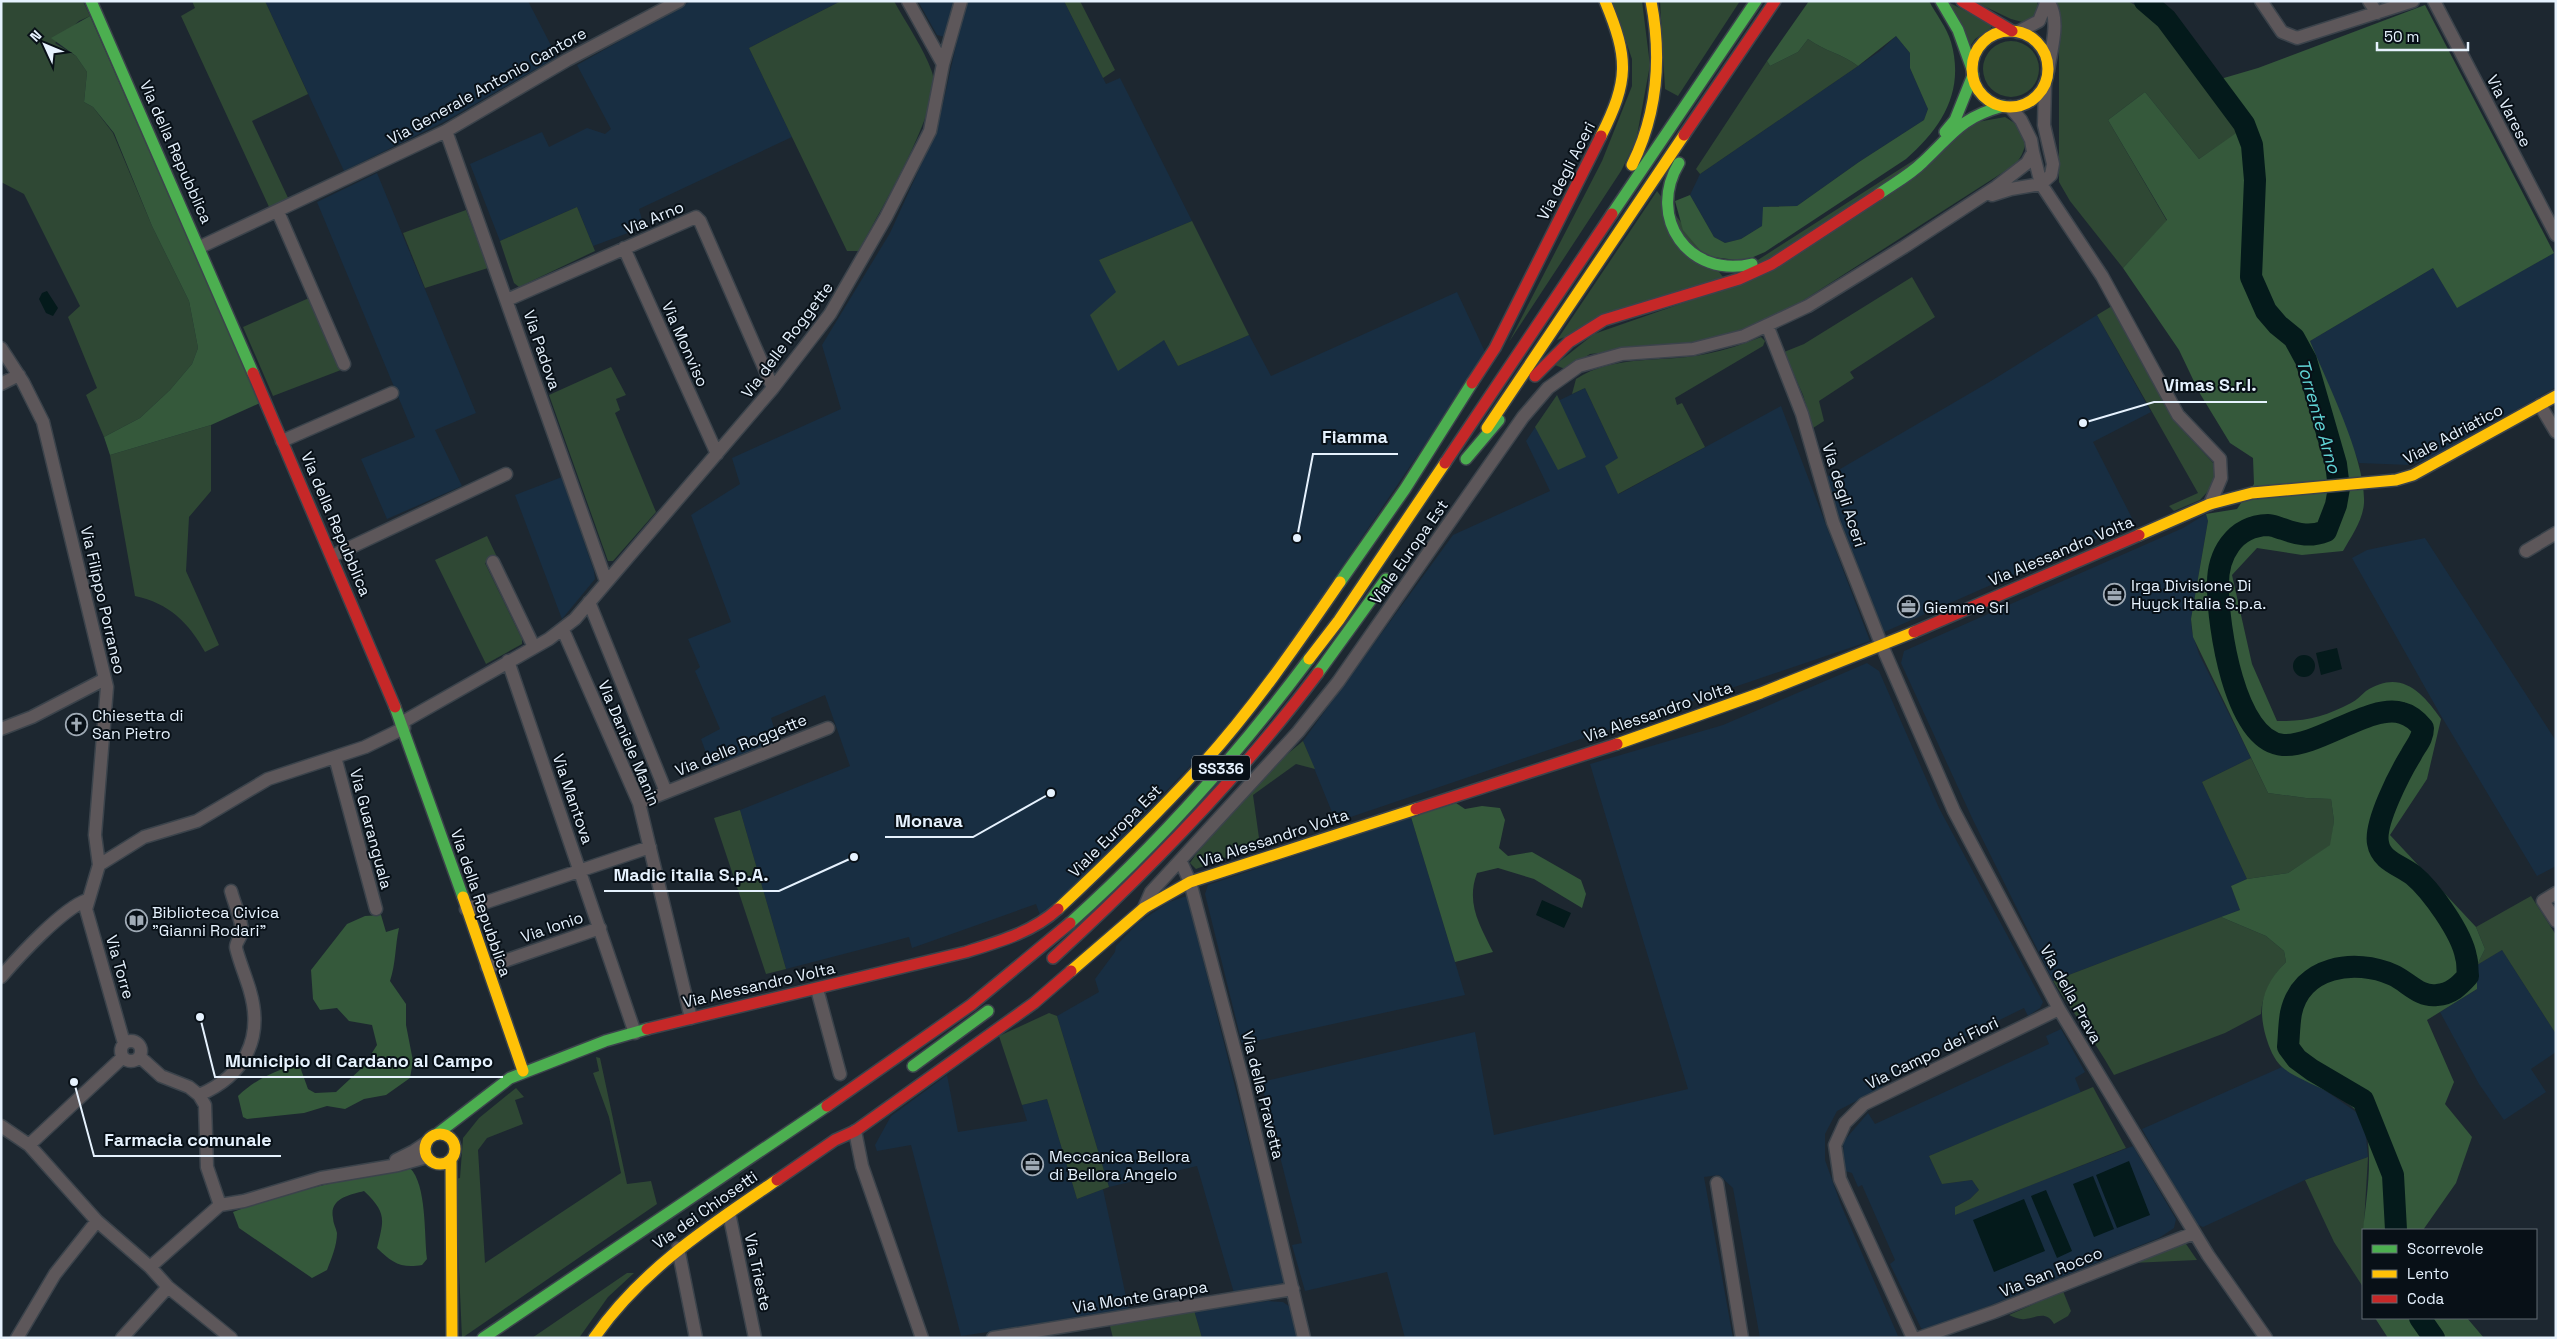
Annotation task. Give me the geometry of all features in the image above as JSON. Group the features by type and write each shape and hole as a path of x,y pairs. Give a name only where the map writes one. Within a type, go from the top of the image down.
{"main road":[{"name":"Via della Repubblica","path":"91,1 200,247 402,725 523,1071"},
{"name":"Via degli Aceri","path":"1496,348 1617,104 1624,68 1622,48 1605,1"},
{"path":"1577,265 1640,151 1648,125 1654,100 1658,50 1656,21 1651,1"},
{"name":"SS336","path":"483,1338 939,1028 1038,950 1148,847 1229,760 1296,678 1379,562 1756,1"},
{"path":"1775,1 1673,172 1666,192 1668,212 1679,238 1687,249 1703,262 1722,268 1742,268 1768,257 1888,179 1942,136 1955,120 1973,72 1974,57 1980,46 1994,35 2015,31"},
{"path":"1941,1 1958,30 1980,92 1994,104 2007,107"},
{"path":"1755,33 1463,463 1542,367 1569,342 1604,320 1739,279 1772,264 1894,184 1921,164 1963,122 1981,112 2031,100 2045,84 2048,71 2044,50 2032,38 2015,31 1962,1"},
{"name":"Viale Europa Est","path":"1048,918 1157,813 1238,722 1336,591 1405,489 1496,348"},
{"name":"Viale Adriatico","path":"2314,486 2396,480 2413,475 2556,396"},
{"name":"Via Alessandro Volta","path":"1034,1003 1144,908 1190,882 1632,740 1763,692 1882,646 2210,504 2252,493 2314,486"},
{"name":"SS336","path":"1048,963 1161,857 1241,770 1309,688 1392,570"},
{"name":"Via Alessandro Volta","path":"426,1143 482,1098 523,1071 635,1033 986,946 1028,930 1048,918"},
{"name":"Via dei Chiosetti","path":"594,1338 616,1305 637,1282 678,1248 835,1140 855,1131 1034,1003"},
{"path":"903,1073 995,1005"},
{"name":"Via Alessandro Volta","path":"432,1161 451,1159 455,1151 453,1142 482,1098"},
{"path":"436,1134 446,1136 453,1142"},
{"path":"426,1143 432,1161 449,1188"},
{"path":"451,1159 449,1188 452,1338"}],"street":[{"name":"Via Generale Antonio Cantore","path":"200,247 278,212 446,131 658,6 679,1"},
{"path":"908,1 943,64"},
{"name":"Via delle Roggette","path":"402,725 563,630 773,388 830,314 906,179 930,131 943,64 960,1"},
{"path":"2015,31 2039,21 2047,1"},
{"path":"2047,1 2053,12 2054,25 2048,71"},
{"path":"2261,1 2282,32 2297,38 2413,1"},
{"path":"2369,1 2377,13"},
{"name":"Via Varese","path":"2434,1 2556,235"},
{"path":"1976,201 2006,190 2041,184 2047,180 2053,170 2045,131 2045,84"},
{"path":"2007,107 2028,134 2041,184 2102,276 2178,415 2220,459 2221,478 2210,504"},
{"name":"Via Padova","path":"446,131 606,581"},
{"path":"1976,201 2021,169 2033,152"},
{"name":"Viale Europa Est","path":"1144,908 1151,892 1181,862 1298,732 1338,682 1523,417 1548,388 1579,366 1622,354 1693,349 1744,336 1808,306 1976,201"},
{"path":"278,212 344,364"},
{"name":"Via Arno","path":"507,300 690,218 698,218 773,388"},
{"name":"Via Monviso","path":"624,248 717,454"},
{"name":"Via degli Aceri","path":"1767,325 1802,414 1833,522 1882,646"},
{"name":"Via Filippo Porraneo","path":"1,348 19,375 43,422 107,687 95,835 99,865 95,884 87,900"},
{"path":"1,384 19,375"},
{"path":"282,441 392,393"},
{"path":"2540,405 2556,432"},
{"path":"332,556 506,474"},
{"path":"2526,551 2556,533"},
{"path":"493,562 534,647"},
{"name":"Via delle Roggette","path":"589,602 666,792"},
{"name":"Via Daniele Manin","path":"563,630 639,803 691,1018"},
{"name":"Via della Prava","path":"1882,646 1954,811 2059,1009 2194,1233 2266,1338"},
{"name":"Via Mantova","path":"508,662 635,1033"},
{"path":"1,729 32,717 105,679"},
{"name":"Via Guaranguala","path":"99,865 144,837 197,821 268,779 365,747 402,725"},
{"name":"Via delle Roggette","path":"639,803 828,728"},
{"name":"Via Guaranguala","path":"335,757 376,909"},
{"path":"466,909 579,869 650,847"},
{"name":"Via della Pravetta","path":"1181,862 1190,882 1244,1081 1304,1338"},
{"path":"199,1095 226,1081 241,1066 248,1054 253,1033 254,1015 251,996 236,946 242,932 230,892"},
{"path":"2556,893 2543,901 2556,921"},
{"path":"1,976 78,903 87,900"},
{"name":"Via Torre","path":"87,900 86,909 124,1043"},
{"name":"Via Ionio","path":"486,967 600,928"},
{"path":"817,988 840,1074"},
{"name":"Via Campo dei Fiori","path":"1913,1338 1840,1179 1835,1145 1846,1123 1864,1104 2059,1009"},
{"path":"132,1041 138,1044 142,1050 140,1057 132,1062 123,1057 121,1050 124,1043 132,1041"},
{"path":"28,1145 123,1057"},
{"path":"140,1057 161,1076 189,1087 199,1095 204,1105 207,1167 220,1205 150,1267"},
{"path":"1,1126 28,1145 97,1221 150,1267 168,1287 230,1338"},
{"path":"855,1131 862,1166 922,1338"},
{"name":"Via Alessandro Volta","path":"378,1167 414,1152 426,1143"},
{"name":"Via Alessandro Volta","path":"220,1205 244,1201 320,1178 378,1167 432,1161"},
{"path":"1717,1183 1742,1338"},
{"name":"Via Trieste","path":"729,1213 755,1338"},
{"path":"17,1338 55,1274 97,1221"},
{"name":"Via San Rocco","path":"1919,1338 1994,1312 2194,1233"},
{"path":"678,1248 696,1338"},
{"path":"122,1338 168,1287"},
{"name":"Via Monte Grappa","path":"993,1338 1292,1289"}],"shaded area":[{"path":"265,1 528,1 557,57 444,122 344,171"},
{"path":"691,1 841,1 749,48 792,137 639,209 644,227 593,246 577,207 500,241 470,164 542,132 549,147 587,128 605,134 611,129 577,65"},
{"path":"918,1 953,1 945,37 937,35"},
{"path":"966,1 1064,1 1106,84 1120,78 1192,221 1099,260 1164,340 1178,366 1249,335 1271,376 1457,292 1486,354 1283,654 1214,741 1085,876 1040,915 1036,904 912,948 909,937 786,969 740,810 850,766 825,695 771,718 778,741 712,769 701,739 720,729 695,671 700,667 688,639 731,622 691,515 740,484 732,458 841,409 822,345 890,233 937,130"},
{"path":"1896,36 1910,53 1910,68 1928,109 1924,120 1859,162 1797,206 1764,207 1762,226 1741,239 1725,243 1714,237 1690,195 1700,174 1880,51"},
{"path":"377,173 476,413 435,430 462,486 387,519 361,459 415,437 317,202"},
{"path":"2554,253 2556,387 2433,457 2410,465 2359,463 2310,341 2433,268 2457,307"},
{"path":"47,291 58,308 53,316 46,313 39,299 42,293"},
{"path":"2097,315 2151,412 2093,442 2134,522 1882,633 1823,479 1991,381"},
{"path":"1585,388 1618,458 1619,494 1781,406 1870,641 1336,822 1303,741 1453,535 1550,491 1526,441 1557,395 1560,400"},
{"path":"562,477 594,571 595,579 562,619 515,495"},
{"path":"2206,514 2208,521 2191,619 2192,632 2199,654 2251,758 2202,782 2247,879 2231,886 2240,910 2053,981 1973,820 1901,663 1904,651 2183,528"},
{"path":"2425,538 2556,741 2556,866 2537,876 2440,714 2352,558 2367,550"},
{"path":"2337,648 2342,669 2321,675 2316,653"},
{"path":"2304,655 2312,658 2315,666 2312,674 2304,677 2296,674 2293,666 2296,658"},
{"path":"1867,663 1879,671 1939,808 2043,1002 2040,1008 2028,1016 2024,1008 1879,1079 1883,1087 1837,1111 1825,1134 1825,1160 1841,1205 1898,1336 1760,1338 1733,1188 1719,1175 1704,1177 1733,1338 1405,1338 1387,1272 1305,1291 1292,1245 1302,1243 1261,1082 1475,1032 1494,1135 1688,1089 1590,764 1723,725"},
{"path":"1411,817 1465,995 1242,1044 1205,894 1208,885"},
{"path":"1187,896 1284,1281 1280,1285 1234,1293 1197,1166 1109,1187 1057,1016 1099,992 1095,979 1115,952 1116,946 1138,923 1169,902"},
{"path":"1542,900 1571,913 1564,928 1536,915"},
{"path":"2502,950 2556,1034 2556,1052 2531,1069 2546,1092 2504,1120 2479,1084 2440,1012 2477,989 2477,965"},
{"path":"2061,1029 2085,1072 2075,1078 2081,1093 1929,1156 1942,1184 1972,1180 1979,1190 1970,1199 1955,1207 1955,1214 2133,1146 2176,1219 2174,1228 2159,1238 1926,1331 1921,1328 1890,1264 1895,1260 1862,1185 1858,1187 1852,1173 1845,1171 1843,1142 1868,1113 1875,1124 2049,1044 2046,1036"},
{"path":"2282,1067 2323,1089 2359,1114 2365,1128 2368,1157 2305,1180 2203,1227 2196,1224 2142,1129"},
{"path":"947,1075 958,1132 1027,1121 1022,1105 1047,1099 1077,1199 1103,1189 1129,1311 961,1336 911,1145 877,1151 875,1145 891,1116"},
{"path":"2129,1161 2150,1215 2117,1228 2096,1175"},
{"path":"2093,1176 2114,1229 2094,1237 2073,1184"},
{"path":"2046,1190 2072,1251 2057,1258 2031,1196"},
{"path":"2024,1199 2045,1251 1994,1272 1973,1220"},
{"path":"1268,1301 1283,1302 1290,1307 1297,1338 1202,1338 1194,1310"}],"green space":[{"path":"1,1 83,1 90,16 79,21 55,43 76,56 87,72 84,102 93,107 113,133 152,226 189,301 198,348 192,364 170,390 140,418 104,437 86,395 97,388 68,317 80,306 24,194 1,182"},
{"path":"192,1 265,1 308,94 252,121 289,200 270,209 181,16 195,8"},
{"path":"841,1 894,1 920,45 932,72 933,88 919,135 859,251 847,251 749,48"},
{"path":"1064,1 1080,1 1115,70 1103,78"},
{"path":"1612,1 1642,1 1650,65 1636,141 1621,171 1509,342 1602,161 1632,86 1632,59"},
{"path":"1660,1 1740,1 1678,96 1665,89"},
{"path":"1809,1 1929,1 1949,37 1955,60 1955,77 1947,107 1930,135 1906,159 1765,252 1744,261 1705,256 1683,230 1675,201 1690,195 1714,237 1725,243 1741,239 1762,226 1763,207 1797,206 1859,162 1924,120 1928,109 1910,68 1910,53 1896,36 1858,66 1808,39 1798,52 1770,66 1767,61"},
{"path":"1973,1 2037,1 2039,10 2034,18 2026,23 2011,19"},
{"path":"2054,1 2128,1 2145,12 2161,26 2190,59 2240,131 2199,159 2145,92 2108,120 2167,221 2123,268 2070,201 2059,182 2059,10"},
{"path":"1950,3 1991,24 1991,28 1975,39 1967,51"},
{"path":"2425,5 2554,253 2457,308 2433,268 2310,341 2344,421 2359,465 2364,503 2361,516 2343,551 2302,555 2257,548 2232,575 2252,664 2277,721 2306,719 2324,715 2351,703 2366,691 2390,682 2400,683 2419,693 2427,700 2441,719 2427,779 2390,835 2476,927 2485,949 2477,965 2477,989 2427,1020 2454,1082 2445,1104 2472,1137 2456,1183 2424,1229 2363,1229 2368,1188 2369,1157 2366,1129 2361,1117 2346,1102 2290,1073 2277,1061 2270,1049 2263,1026 2262,1006 2267,988 2286,962 2284,951 2266,936 2221,917 2240,910 2231,886 2247,879 2288,873 2330,845 2334,821 2331,799 2268,793 2193,637 2191,619 2208,521 2206,514 2237,509 2254,484 2253,458 2230,443 2199,392 2179,350 2123,268 2167,220 2108,120 2145,92 2199,159 2249,124 2217,80 2258,68"},
{"path":"90,16 260,403 211,425 110,455 104,437 140,418 170,390 192,364 198,348 189,301 152,226 114,133 93,107 84,102 87,72 76,56 51,38"},
{"path":"1808,39 1858,66 1700,174 1696,169 1767,61 1770,66 1798,52"},
{"path":"2005,41 2017,41 2031,49 2039,63 2037,80 2031,89 2017,97 2005,97 1995,92 1988,85 1983,75 1983,63 1988,53 1995,46"},
{"path":"2005,117 2019,127 2025,138 2024,150 2016,164 1793,307 1753,326 1696,343 1590,354 1565,369 1555,365 1594,334 1700,297 1972,123"},
{"path":"1657,191 1723,277 1557,340"},
{"path":"577,207 595,251 519,287 514,283 500,241"},
{"path":"466,210 488,268 425,288 403,233"},
{"path":"1192,221 1249,335 1178,366 1164,340 1118,371 1090,315 1116,292 1099,260"},
{"path":"1912,277 1935,317 1850,372 1854,378 1819,401 1824,421 1813,428 1803,395 1784,352 1804,344"},
{"path":"309,298 341,370 273,396 243,327"},
{"path":"2112,306 2179,426 2215,465 2216,475 2209,490 2200,500 2174,511 2169,506 2198,493 2097,315"},
{"path":"1761,337 1765,341 1763,346 1675,398 1677,405 1682,403 1705,447 1618,494 1605,466 1618,458 1585,388 1572,394 1576,379 1591,371 1623,362 1690,357 1734,347"},
{"path":"611,367 626,395 616,399 620,410 615,413 656,512 613,561 608,561 549,395"},
{"path":"1557,395 1586,457 1558,470 1535,427"},
{"path":"211,425 211,491 189,517 186,571 219,645 205,652 185,623 177,616 158,604 135,596 110,455"},
{"path":"487,536 497,557 485,563 522,639 522,644 486,664 435,560"},
{"path":"1303,741 1315,769 1296,764 1253,795 1260,845 1196,869 1190,863 1196,854 1273,766"},
{"path":"2251,758 2268,793 2331,799 2334,821 2331,845 2288,873 2247,879 2202,782"},
{"path":"1456,803 1465,809 1482,806 1500,808 1505,820 1499,848 1508,856 1532,852 1581,880 1586,894 1582,908 1534,879 1498,868 1477,873 1473,894 1474,904 1479,923 1493,952 1455,962 1411,817"},
{"path":"740,810 786,969 766,974 714,818"},
{"path":"2531,896 2556,935 2556,1034 2502,950 2477,965 2485,949 2476,927"},
{"path":"381,915 386,932 399,928 390,981 406,1004 406,1025 413,1061 410,1078 386,1095 364,1099 345,1109 327,1106 304,1113 247,1119 243,1117 238,1096 252,1084 274,1072 299,1064 308,1089 315,1093 336,1092 363,1067 377,1045 372,1025 349,1021 337,1008 320,1010 313,999 311,970 347,924 365,916"},
{"path":"2221,917 2266,936 2284,951 2286,962 2276,973 2269,986 2263,999 2261,1014 2225,1033 2114,1075 2053,981"},
{"path":"1049,1013 1057,1016 1109,1187 1077,1199 1047,1099 1022,1105 999,1036"},
{"path":"596,1057 600,1058 627,1184 651,1181 657,1204 462,1338 455,1179 460,1178 463,1138 479,1118 516,1088 524,1097 515,1100 523,1124 487,1138 478,1150 485,1263 621,1173 609,1117 593,1073 599,1071"},
{"path":"2093,1087 2126,1148 1955,1215 1955,1207 1970,1199 1979,1190 1972,1180 1942,1184 1929,1156"},
{"path":"2368,1157 2364,1229 2362,1229 2362,1285 2334,1242 2305,1180"},
{"path":"410,1168 419,1186 424,1211 427,1259 422,1265 402,1265 392,1261 377,1248 382,1217 377,1205 364,1191 342,1198 334,1206 333,1220 337,1233 334,1252 327,1270 312,1278 239,1228 233,1212 320,1186"},
{"path":"2184,1241 2197,1260 2132,1263"},
{"path":"627,1273 634,1273 608,1297 579,1338 532,1338"},
{"path":"2063,1291 2071,1311 2068,1316 2054,1324 2048,1317 2044,1316 2023,1319 2009,1315"},
{"path":"1194,1310 1202,1338 1113,1338 1110,1326"},
{"path":"2376,1319 2468,1319 2484,1338 2388,1338"}],"waterway":[{"name":"Torrente Arno","path":"2145,1 2166,19 2244,124 2252,145 2255,180 2251,277 2266,311 2278,325 2294,338 2306,360 2336,464 2339,488 2336,505 2326,531 2305,534 2294,533 2270,525 2256,527 2237,537 2224,554 2218,575 2221,627 2232,678 2241,703 2252,724 2266,739 2283,745 2297,744 2360,719 2389,712 2408,715 2423,728 2421,739 2389,798 2380,823 2378,843 2387,858 2413,875 2437,901 2459,936 2467,962 2468,976 2451,991 2431,995 2419,992 2393,975 2378,970 2362,967 2332,970 2318,976 2306,985 2297,997 2291,1013 2289,1026 2288,1047 2297,1059 2363,1100 2393,1175 2396,1229"},
{"name":"Torrente Arno","path":"2421,1319 2434,1338"}],"traffic: fast":[{"path":"91,1 253,373"},
{"path":"1612,214 1756,1"},
{"path":"1941,1 1958,30 1972,69"},
{"path":"1945,132 1955,120 1973,75"},
{"path":"1879,194 1918,167 1958,128 1977,116 2003,106"},
{"path":"1679,163 1670,184 1668,204 1671,223 1680,240 1693,253 1709,262 1729,266 1752,264"},
{"path":"1340,582 1405,489 1472,383"},
{"path":"1466,459 1499,420"},
{"path":"1318,673 1386,579"},
{"path":"1070,923 1103,893 1196,797 1254,729 1309,659"},
{"path":"395,707 463,897"},
{"path":"913,1066 988,1011"},
{"path":"437,1134 510,1078 605,1041 647,1029"},
{"path":"483,1338 827,1106"}],"traffic: slow":[{"path":"1601,136 1617,99 1622,69 1622,54 1613,21 1605,1"},
{"path":"1632,165 1647,125 1655,84 1657,64 1656,43 1651,1"},
{"path":"2010,31 2024,34 2037,42 2045,55 2048,69 2045,83 2037,96 2024,104 2010,107 1996,104 1983,96 1975,83 1972,69 1975,55 1983,42 1996,34 2010,31"},
{"path":"1487,428 1684,135"},
{"path":"2139,535 2210,504 2252,493 2396,480 2413,475 2556,396"},
{"path":"1309,659 1339,620 1445,463"},
{"path":"1058,909 1113,857 1183,785 1238,723 1340,582"},
{"path":"1617,744 1761,693 1914,632"},
{"path":"1071,971 1144,908 1190,882 1416,809"},
{"path":"463,897 523,1071"},
{"path":"440,1134 451,1138 455,1149 451,1160 440,1164 429,1160 425,1149 429,1138 440,1134"},
{"path":"451,1159 452,1338"},
{"path":"594,1338 633,1291 655,1270 702,1232 777,1180"}],"traffic: jam":[{"path":"1684,135 1775,1"},
{"path":"1962,1 2012,31"},
{"path":"1472,383 1495,348 1601,136"},
{"path":"1535,376 1569,342 1604,320 1739,279 1772,264 1879,194"},
{"path":"1445,463 1612,214"},
{"path":"253,373 395,707"},
{"path":"1914,632 2139,535"},
{"path":"1053,958 1124,891 1192,822 1257,749 1318,673"},
{"path":"1416,809 1617,744"},
{"path":"647,1029 966,952 1026,930 1038,924 1058,909"},
{"path":"827,1106 971,1005 1070,923"},
{"path":"777,1180 835,1140 855,1131 1034,1003 1071,971"}],"place":[{"name":"Vimas S.r.l.","path":"2083,423"},
{"name":"Fiamma","path":"1297,538"},
{"name":"Irga Divisione Di Huyck Italia S.p.a.","path":"2115,594"},
{"name":"Giemme Srl","path":"1908,607"},
{"name":"Chiesetta di San Pietro","path":"76,724"},
{"name":"Monava","path":"1051,793"},
{"name":"Madic italia S.p.A.","path":"854,857"},
{"name":"Biblioteca Civica \"Gianni Rodari\"","path":"136,921"},
{"name":"Municipio di Cardano al Campo","path":"200,1017"},
{"name":"Farmacia comunale","path":"74,1082"},
{"name":"Meccanica Bellora di Bellora Angelo","path":"1033,1165"}]}
